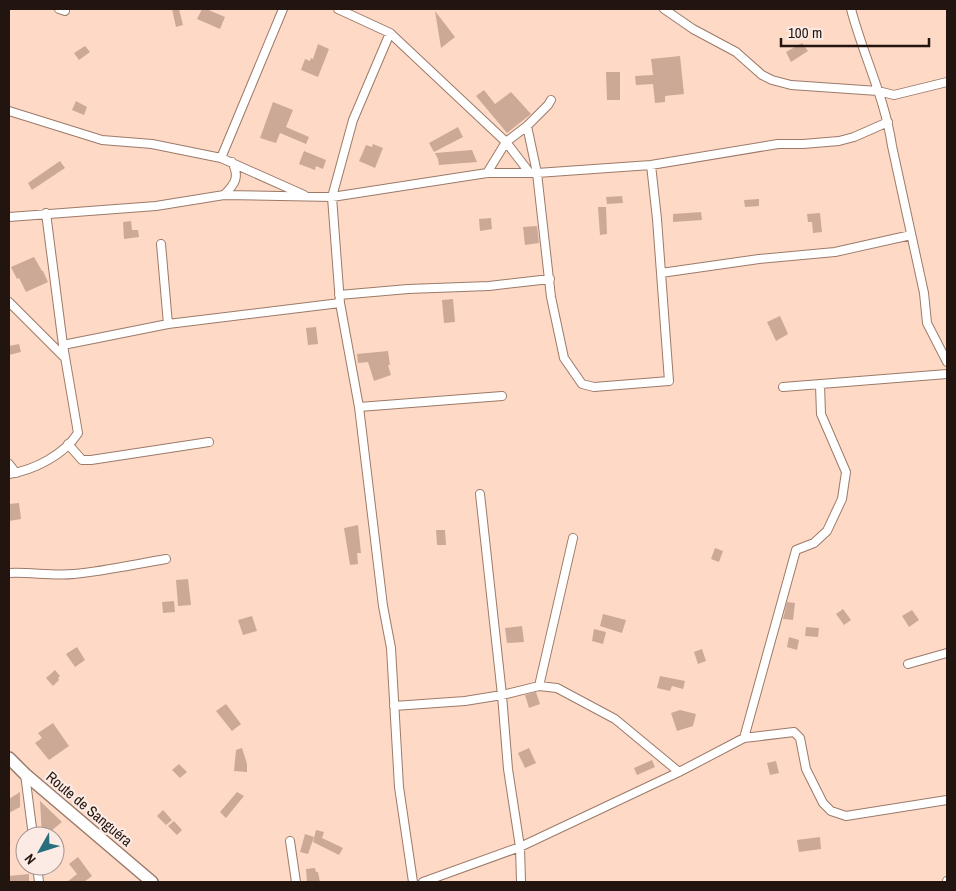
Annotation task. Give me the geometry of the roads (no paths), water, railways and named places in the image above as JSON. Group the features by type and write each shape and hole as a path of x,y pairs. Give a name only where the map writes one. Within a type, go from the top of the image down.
{"street":[{"path":"220,158 283,9"},
{"path":"338,9 390,33 506,142 533,173"},
{"path":"664,9 736,52 762,75 791,85 878,91 894,95 947,82"},
{"path":"851,9 856,31 888,122 924,294 927,323 947,362"},
{"path":"390,33 353,120 332,197 340,299 359,407 381,597 390,648 399,787 413,882"},
{"path":"487,173 506,142 526,126 551,100"},
{"path":"9,111 102,140 152,144 220,158 308,196"},
{"path":"9,217 156,206 224,195 332,197 487,173 533,173 651,165 778,144 839,141 854,137 888,122"},
{"path":"526,126 550,279 551,297 564,358 582,384 594,388 669,380 651,165"},
{"path":"224,195 234,184 236,170 232,162"},
{"path":"9,464 13,473 48,461 74,439 78,433 63,345 46,213"},
{"path":"661,273 759,259 835,252 911,235"},
{"path":"161,244 168,324"},
{"path":"63,345 168,324 408,289 490,286 550,279"},
{"path":"9,302 65,358"},
{"path":"784,387 947,374"},
{"path":"744,738 796,550 814,543 827,531 842,499 846,472 821,414 820,385"},
{"path":"359,407 502,396"},
{"path":"68,444 82,460 91,460 209,442"},
{"path":"480,494 502,695 508,769 520,847 522,882"},
{"path":"539,686 573,538"},
{"path":"9,573 74,574 166,559"},
{"path":"908,664 947,653"},
{"path":"394,706 465,701 539,686 557,688 615,719 679,772"},
{"path":"423,882 520,847 679,772 744,738 794,732 798,734 806,769 823,803 831,811 846,816 947,800"},
{"name":"Route de Sanguéra","path":"9,758 25,774 152,882"},
{"path":"25,774 32,826"},
{"path":"290,841 296,882"}]}
